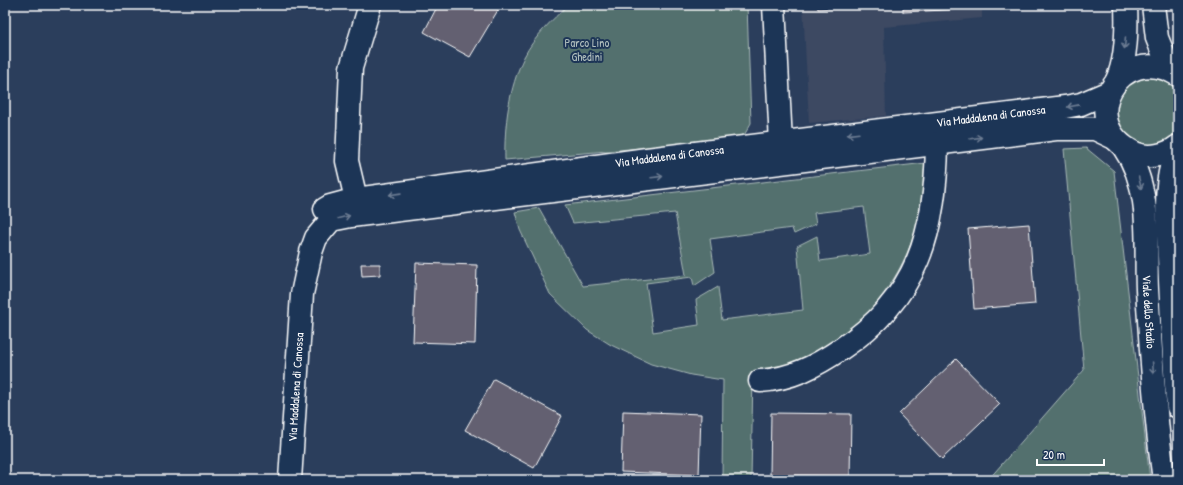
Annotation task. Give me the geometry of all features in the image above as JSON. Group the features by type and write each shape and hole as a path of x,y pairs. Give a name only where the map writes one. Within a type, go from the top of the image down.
{"street":[{"path":"356,199 347,161 352,68 370,5"},
{"path":"774,5 781,143 789,152 803,159"},
{"name":"Viale dello Stadio","path":"1126,5 1122,64 1105,107 1106,123 1132,159 1139,175 1146,213 1148,296 1156,405 1164,480"},
{"path":"1153,5 1157,38 1174,73"},
{"path":"1113,86 1125,73 1147,66 1174,73"},
{"name":"Via Maddalena di Canossa","path":"302,294 297,264 299,240 308,223 330,206 356,199 647,159 1065,108 1081,104 1113,86"},
{"path":"760,381 791,375 806,370 824,361 858,338 888,310 901,292 920,256 928,233 936,186 937,143 911,137 906,127 888,140 844,154"},
{"name":"Via Maddalena di Canossa","path":"290,480 302,294 316,238 331,220 351,216 803,159 1071,128 1095,129 1119,143"},
{"path":"703,172 758,156 781,143"},
{"path":"1119,143 1139,155 1156,156 1178,146"},
{"name":"Viale dello Stadio","path":"1178,151 1171,169 1168,203 1171,318 1178,407"},
{"path":"428,189 462,194 527,186 549,191 563,182 629,174 647,159"}],"shaded area":[{"path":"803,5 982,5 982,18 884,27 886,116 809,123"}],"green space":[{"name":"Parco Lino Ghedini","path":"568,5 747,5 751,123 742,139 505,160 505,134 508,107 519,69 528,50 538,36"},
{"path":"1145,78 1163,81 1178,91 1178,136 1172,143 1137,148 1114,122 1116,105 1120,93 1129,85"},
{"path":"1086,148 1114,171 1150,480 988,480 1084,370 1064,149"},
{"path":"926,163 920,212 908,251 897,273 869,312 851,330 832,345 811,357 789,366 753,374 751,480 722,480 723,380 691,375 651,364 611,345 587,330 550,294 520,230 515,212 539,208 583,286 686,275 675,213 573,223 565,205","holes":["864,207 870,254 820,261 817,236 797,246 803,310 722,320 718,287 696,300 699,325 653,332 646,283 692,277 694,286 715,272 710,239 792,228 794,234 816,224 814,213"]}],"building":[{"path":"438,5 501,5 470,57 424,32"},
{"path":"817,5 854,5 854,7 818,9"},
{"path":"903,5 966,5 966,9 903,12"},
{"path":"1029,224 1035,304 974,309 968,229"},
{"path":"416,263 477,265 475,344 413,342"},
{"path":"361,264 380,264 380,275 362,276"},
{"path":"956,359 1000,404 942,459 899,414"},
{"path":"494,379 562,416 534,468 465,430"},
{"path":"623,411 701,414 699,475 621,472"},
{"path":"771,413 851,414 850,477 770,475"}]}
